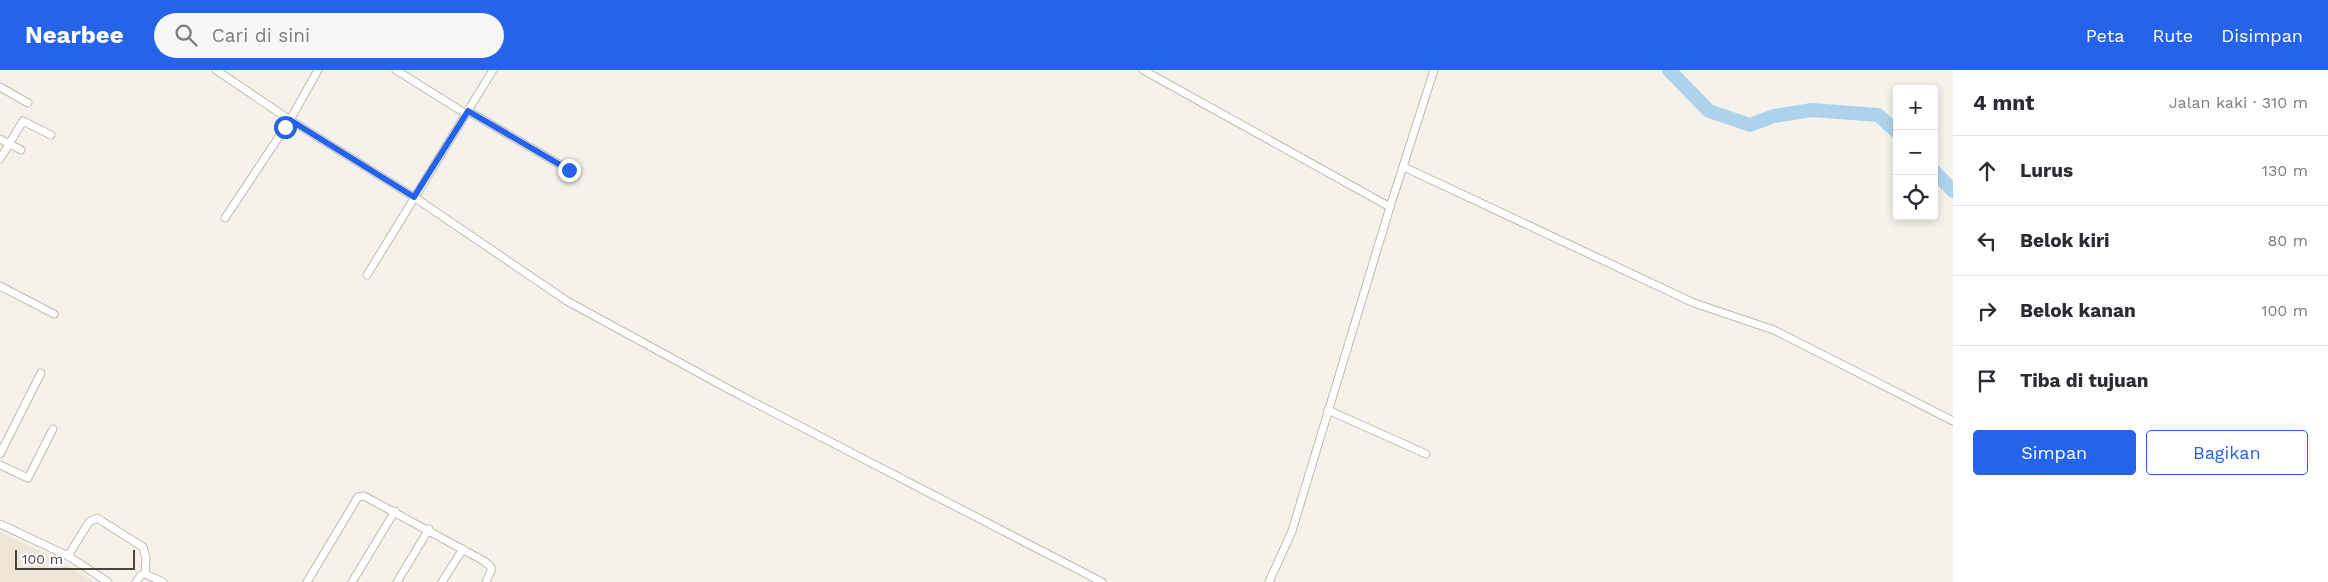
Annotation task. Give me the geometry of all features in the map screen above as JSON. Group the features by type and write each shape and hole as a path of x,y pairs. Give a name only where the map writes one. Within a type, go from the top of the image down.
{"street":[{"path":"216,70 290,120 414,197 567,301 732,391 1102,582"},
{"path":"225,218 290,120 318,70"},
{"path":"396,70 569,170"},
{"path":"367,275 493,70"},
{"path":"1143,70 1390,207"},
{"path":"1268,582 1292,531 1390,207 1434,70"},
{"path":"0,88 28,103"},
{"path":"0,159 24,121 51,135"},
{"path":"0,138 21,150"},
{"path":"1404,168 1694,303 1774,330 1953,421"},
{"path":"0,286 54,314"},
{"path":"0,454 41,373"},
{"path":"1328,410 1426,454"},
{"path":"0,465 28,478 53,429"},
{"path":"307,582 358,497 369,497 463,549 491,567 486,582"},
{"path":"352,582 395,511"},
{"path":"68,556 88,522 97,518 143,547 146,558 145,574"},
{"path":"0,524 68,556 108,582"},
{"path":"397,582 428,529"},
{"path":"442,582 463,549"},
{"path":"136,582 141,575 145,574"},
{"path":"145,574 163,582"}],"shaded area":[{"path":"0,532 57,559 94,582 0,582"}],"waterway":[{"path":"1669,70 1709,111 1750,125 1774,116 1812,110 1878,115 1895,130"},
{"path":"1938,175 1953,191"}],"route":[{"path":"285,127 290,120 414,197 468,111 569,170"}]}
